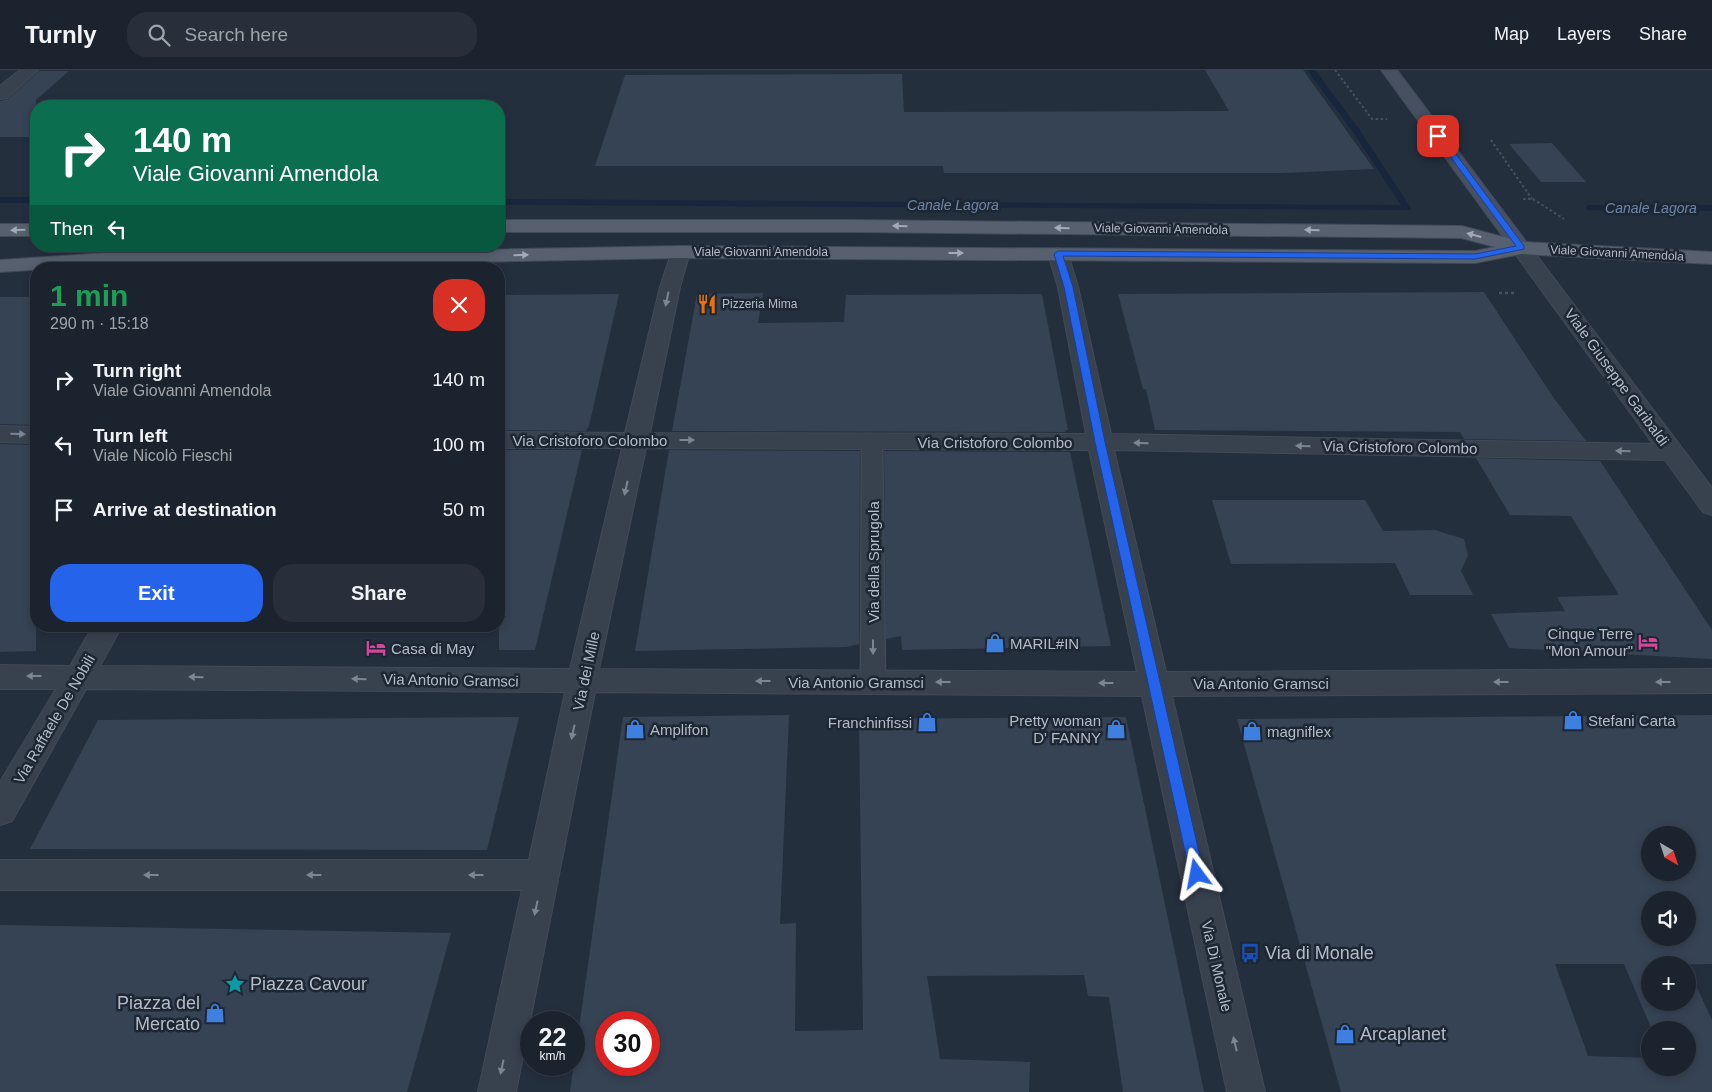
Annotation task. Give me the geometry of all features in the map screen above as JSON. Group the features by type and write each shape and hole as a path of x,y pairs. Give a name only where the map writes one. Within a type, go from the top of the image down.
{"main road":[{"path":"1389,70 1521,248"},
{"name":"Viale Giovanni Amendola","path":"505,226 853,226 1462,232 1521,248 1712,258"},
{"path":"0,230 30,230"},
{"name":"Viale Giovanni Amendola","path":"379,262 680,252 1475,257 1521,248"},
{"name":"Viale Giovanni Amendola","path":"60,262 136,257 267,262"},
{"name":"Viale Giovanni Amendola","path":"0,266 30,264"}],"street":[{"path":"1,94 30,70"},
{"name":"Viale Giuseppe Garibaldi","path":"1521,248 1712,506"},
{"name":"Via dei Mille","path":"497,1092 576,722 582,681 670,287 680,252"},
{"name":"Via Di Monale","path":"1058,254 1068,287 1100,442 1246,1092"},
{"path":"0,434 30,435"},
{"name":"Via Cristoforo Colombo","path":"505,440 1100,442 1672,452"},
{"name":"Via Raffaele De Nobili","path":"0,812 104,632"},
{"name":"Via Antonio Gramsci","path":"0,677 1154,684 1712,681"},
{"path":"0,875 542,875"}],"lane":[{"name":"Via della Sprugola","path":"872,441 873,682"}],"path":[{"path":"1335,70 1372,119 1390,119"},
{"path":"1491,140 1533,199 1566,221"},
{"path":"1523,199 1533,199"},
{"path":"1499,293 1520,293"}],"building":[{"path":"1205,70 1303,70 1374,169 1283,173 944,173 943,166 595,166 625,75 902,74 904,112 1229,111"},
{"path":"39,71 69,71 36,100 30,100 30,137 0,137 0,101 8,99"},
{"path":"1552,143 1586,182 1541,182 1509,144"},
{"path":"1484,292 1553,397 1586,441 1464,439 1460,432 1155,430 1146,389 1143,389 1118,294"},
{"path":"763,293 758,323 844,322 846,295 1042,294 1068,430 1065,430 1066,432 672,431 697,294"},
{"path":"619,294 589,426 586,431 505,430 505,295"},
{"path":"0,297 30,297 30,425 0,424"},
{"path":"0,444 30,445 30,632 36,632 36,651 0,652"},
{"path":"505,450 582,450 535,650 499,650 499,632 505,632"},
{"path":"669,450 860,451 859,644 846,647 635,651"},
{"path":"884,451 1070,452 1111,646 902,650 901,636 886,639"},
{"path":"1476,458 1600,461 1712,630 1712,659 1509,648 1491,614 1565,611 1557,597 1619,595 1571,516 1510,515"},
{"path":"1212,500 1365,500 1383,531 1435,530 1464,539 1468,555 1461,571 1473,595 1410,595 1395,563 1231,564"},
{"path":"789,715 780,924 796,923 795,1031 863,1030 859,719 1126,717 1204,1092 1123,1092 1109,997 1088,996 1084,975 927,976 940,1059 1030,1062 1029,1092 570,1092 572,1076 585,1076 585,1011 581,1011 623,717"},
{"path":"1712,715 1712,964 1696,964 1696,956 1641,956 1641,1004 1624,964 1555,964 1588,1056 1641,1058 1641,1076 1696,1076 1696,1021 1648,1021 1644,1011 1696,1011 1696,985 1712,1020 1712,1092 1341,1092 1237,719"},
{"path":"519,717 487,850 30,849 98,720"},
{"name":"Piazza Cavour","path":"0,925 451,933 407,1092 0,1092"}],"waterway":[{"name":"Canale Lagora","path":"505,202 1407,208 1356,131 1311,70"},
{"name":"Canale Lagora","path":"0,200 30,200"},
{"name":"Canale Lagora","path":"1589,208 1712,208"}],"place":[{"name":"Pizzeria Mima","path":"707,304"},
{"name":"Cinque Terre \"Mon Amour\"","path":"1648,642"},
{"name":"MARIL#IN","path":"995,643"},
{"name":"Casa di May","path":"376,648"},
{"name":"Stefani Carta","path":"1573,720"},
{"name":"Franchinfissi","path":"927,722"},
{"name":"Amplifon","path":"635,729"},
{"name":"Pretty woman D' FANNY","path":"1116,729"},
{"name":"magniflex","path":"1252,731"},
{"name":"Via di Monale","path":"1250,953"},
{"name":"Piazza Cavour","path":"235,984"},
{"name":"Piazza del Mercato","path":"215,1013"},
{"name":"Arcaplanet","path":"1345,1034"}],"route":[{"path":"1197,874 1100,442 1068,287 1058,254 1475,257 1521,248 1438,136"}]}
